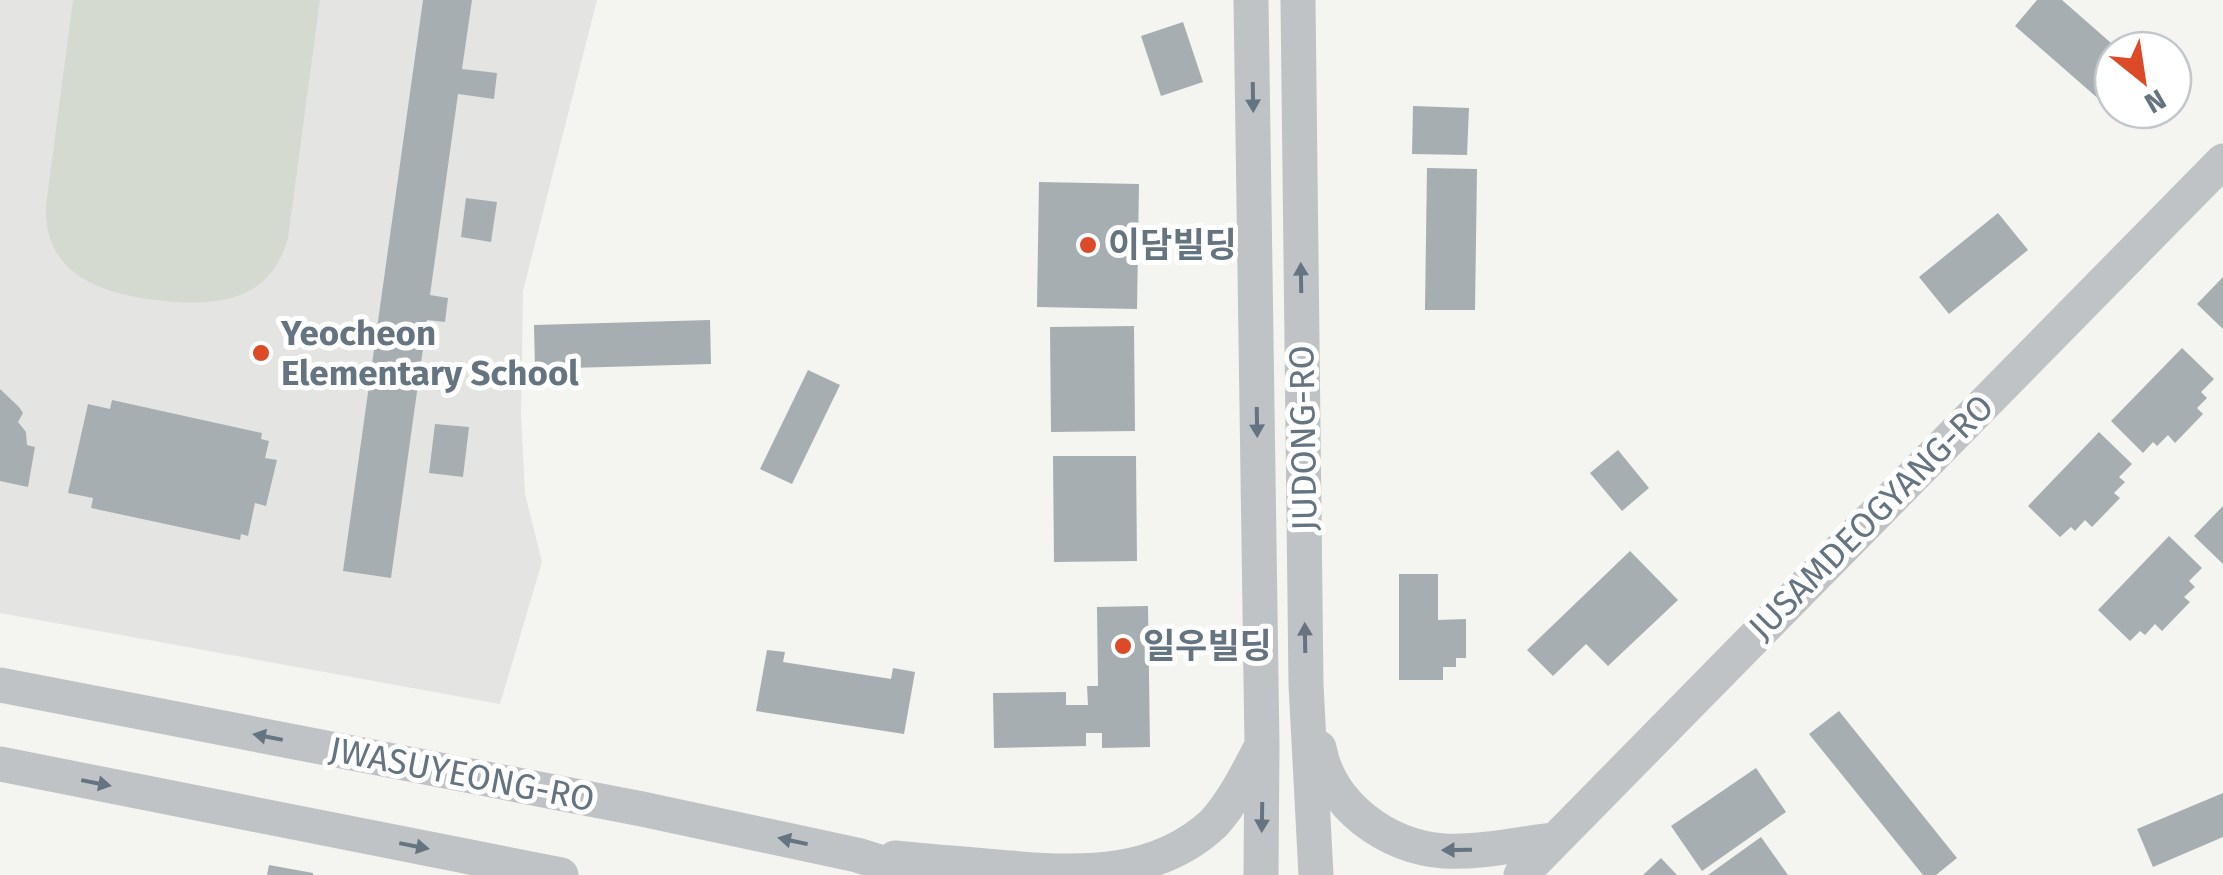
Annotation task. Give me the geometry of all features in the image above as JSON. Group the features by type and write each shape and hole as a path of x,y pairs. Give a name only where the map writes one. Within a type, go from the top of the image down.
{"street":[{"name":"JUDONG-RO","path":"1251,0 1261,875"},
{"name":"JUDONG-RO","path":"1298,0 1306,685 1316,875"},
{"name":"JUSAMDEOGYANG-RO","path":"1522,875 2223,161"},
{"name":"JWASUYEONG-RO","path":"0,685 642,809 857,855 921,875"},
{"path":"1306,685 1327,773 1347,805 1375,828 1409,843 1443,851 1554,840"},
{"path":"857,855 1079,874 1132,869 1170,855 1215,822 1243,783 1262,746"},
{"path":"0,764 561,875"}],"shaded area":[{"name":"Yeocheon Elementary School","path":"0,0 597,0 523,291 521,415 525,494 542,562 500,704 0,613"},
{"path":"73,0 320,0 288,238 268,277 253,288 218,301 198,303 134,297 95,285 78,275 54,248 47,228 46,205"}],"building":[{"path":"423,0 472,0 462,69 497,73 494,99 458,94 430,295 448,298 445,322 427,320 391,578 343,571"},
{"path":"2037,0 2062,0 2096,30 2093,30 2093,94 2015,26"},
{"path":"1183,22 1203,82 1161,96 1141,36"},
{"path":"1413,106 1469,108 1467,155 1412,154"},
{"path":"1427,168 1477,169 1475,310 1425,310"},
{"name":"이담빌딩","path":"1039,182 1139,184 1137,309 1037,307"},
{"path":"466,198 497,202 491,242 461,237"},
{"path":"1998,213 2028,250 1949,314 1919,277"},
{"path":"2223,277 2223,329 2197,304"},
{"path":"710,320 711,364 535,369 534,325"},
{"path":"1134,326 1135,431 1051,432 1050,327"},
{"path":"2182,348 2214,379 2201,392 2207,398 2197,408 2203,414 2175,443 2168,435 2157,446 2153,442 2143,453 2111,421"},
{"path":"808,370 840,385 792,484 760,469"},
{"path":"0,389 23,413 18,422 26,432 27,445 35,447 28,487 0,481"},
{"path":"112,400 262,433 261,439 269,441 265,458 277,460 266,506 255,503 248,536 241,534 240,540 91,508 93,498 68,493 88,404 110,409"},
{"path":"435,424 469,427 463,477 429,473"},
{"path":"2099,432 2132,464 2119,477 2125,482 2114,493 2120,498 2092,527 2085,520 2075,531 2071,527 2060,537 2028,506"},
{"path":"1618,450 1649,488 1622,511 1590,473"},
{"path":"1053,456 1136,456 1137,561 1054,562"},
{"path":"2223,506 2223,564 2194,536"},
{"path":"2169,536 2202,568 2189,581 2195,587 2184,597 2190,602 2162,631 2155,624 2145,635 2140,631 2130,641 2098,610"},
{"path":"1630,551 1678,600 1608,666 1586,644 1553,676 1527,650"},
{"path":"1399,574 1438,574 1438,620 1466,619 1466,658 1456,658 1456,667 1443,667 1443,680 1399,680"},
{"name":"일우빌딩","path":"1148,606 1150,747 1102,748 1102,733 1086,733 1086,746 994,748 993,693 1066,692 1066,705 1088,705 1087,686 1098,686 1097,607"},
{"path":"767,650 785,652 783,662 891,679 893,668 915,672 904,734 756,711"},
{"path":"1839,711 1957,858 1936,875 1923,875 1809,734"},
{"path":"1756,768 1786,812 1702,871 1671,826"},
{"path":"2223,793 2223,837 2153,867 2137,829"},
{"path":"1761,837 1788,875 1708,875"},
{"path":"1661,858 1677,875 1643,875"},
{"path":"269,865 313,873 313,875 267,875"}],"place":[{"name":"이담빌딩","path":"1088,245"},
{"name":"Yeocheon Elementary School","path":"261,353"},
{"name":"일우빌딩","path":"1123,646"}]}
